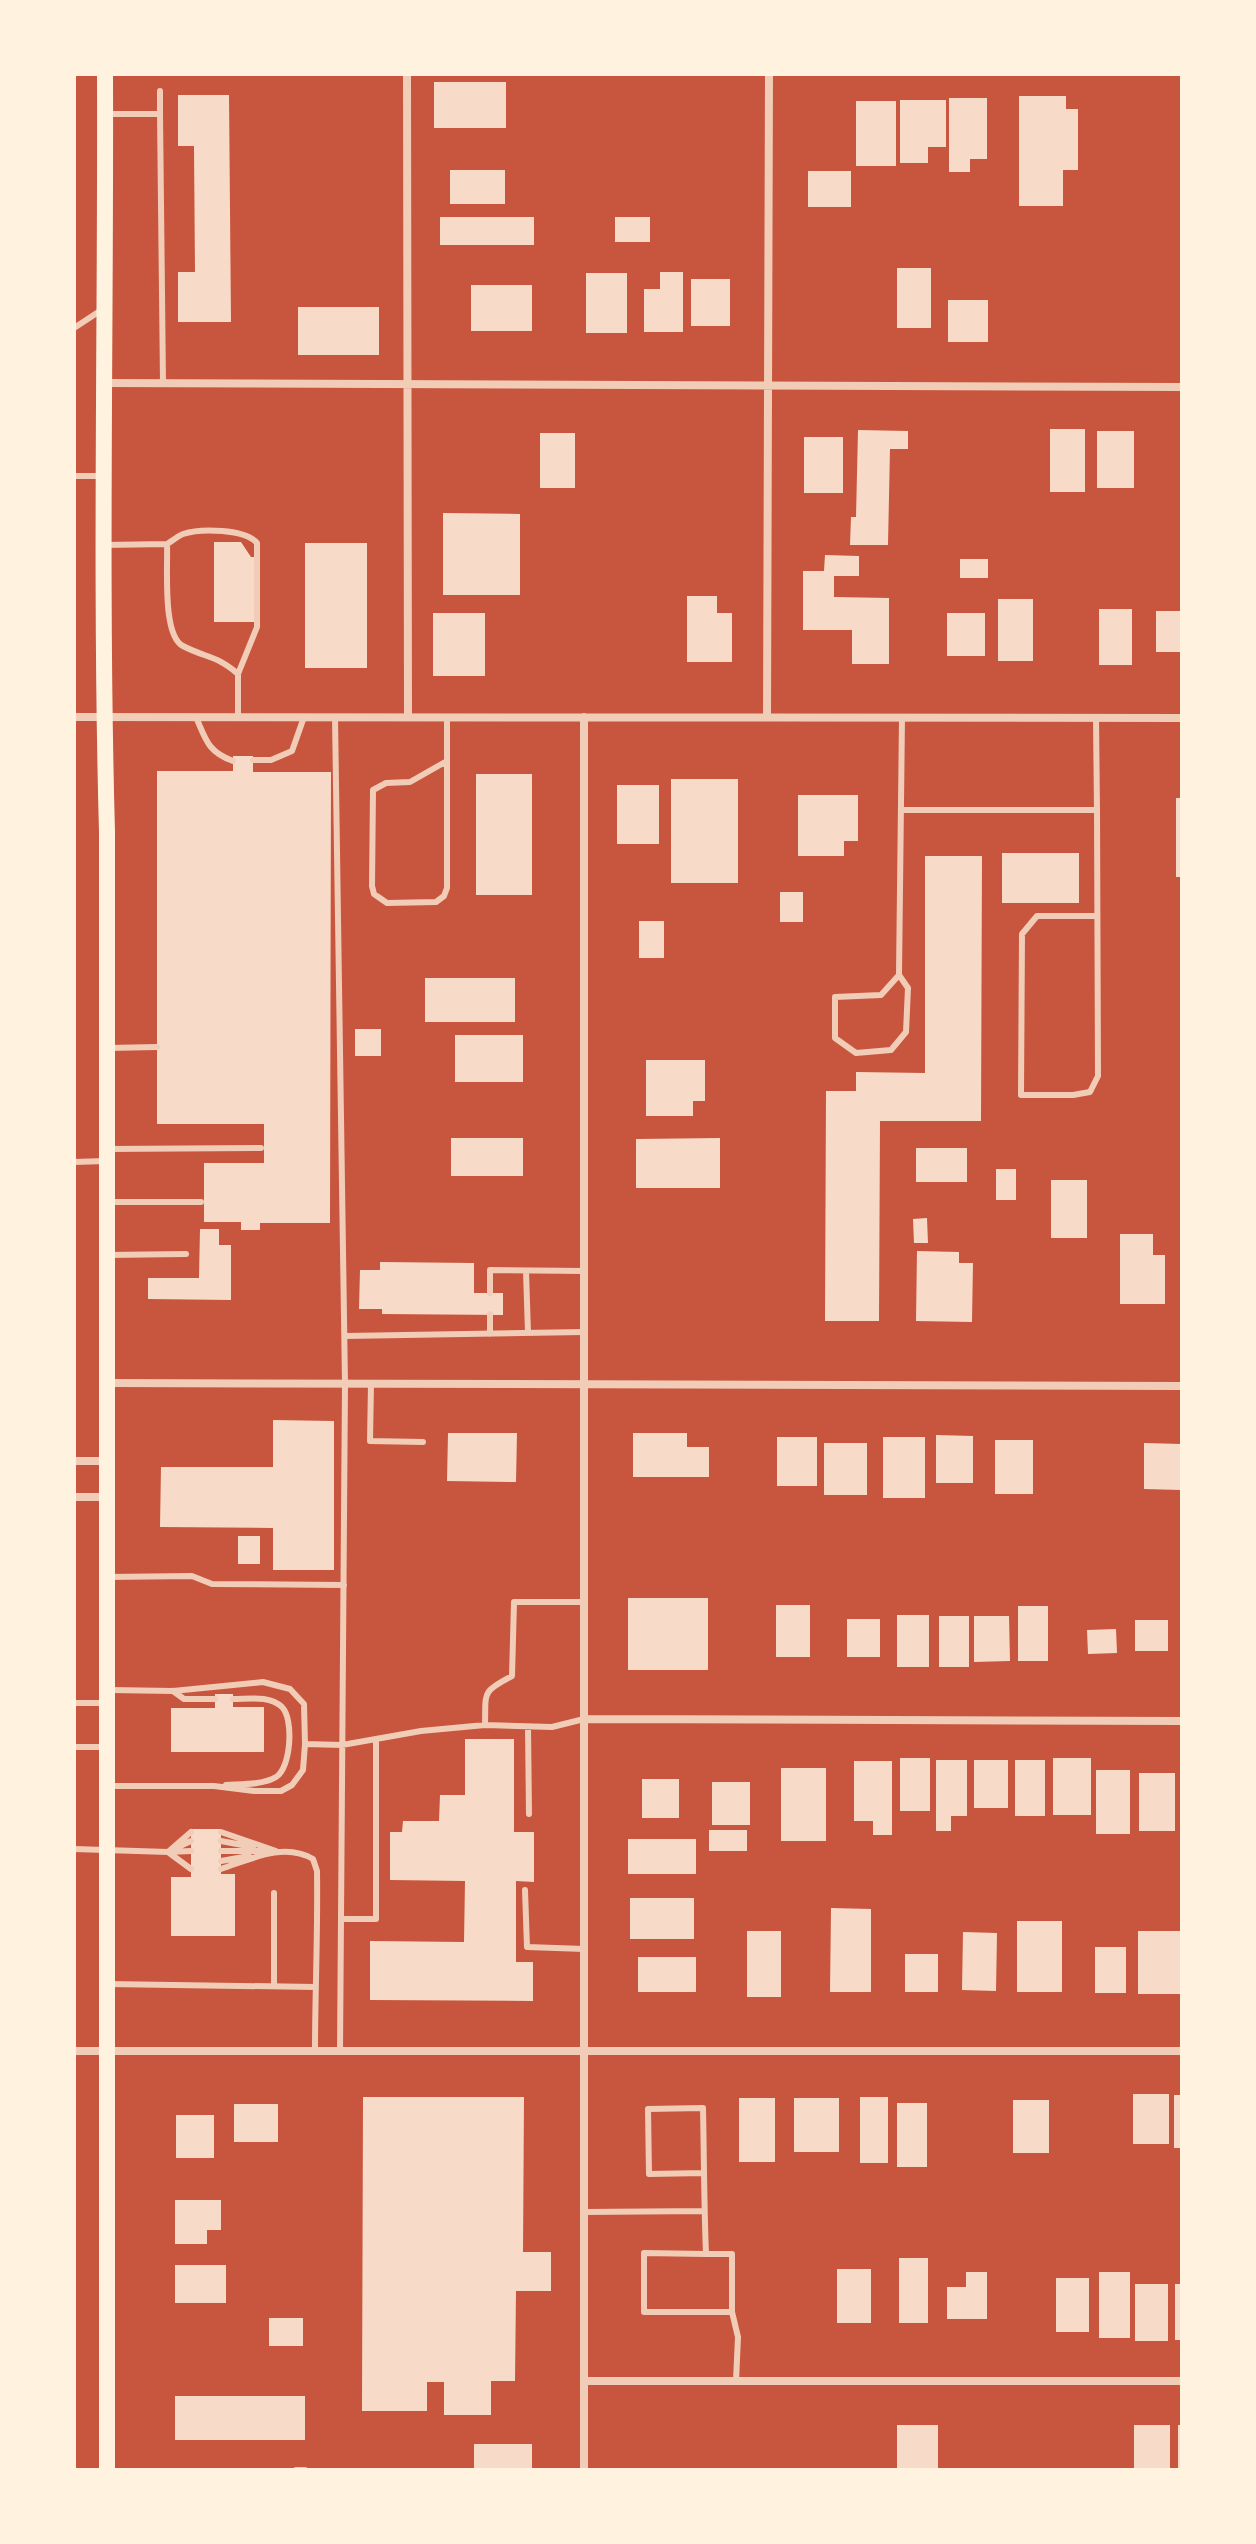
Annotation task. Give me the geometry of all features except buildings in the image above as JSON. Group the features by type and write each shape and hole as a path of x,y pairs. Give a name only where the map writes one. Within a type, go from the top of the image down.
{"main road":[{"path":"105,74 107,2470"}],"street":[{"path":"407,74 408,717"},
{"path":"767,717 769,74"},
{"path":"106,383 1182,387"},
{"path":"74,717 1182,718"},
{"path":"584,717 584,2470"},
{"path":"107,1383 1182,1386"},
{"path":"74,1461 107,1461"},
{"path":"74,1497 107,1497"},
{"path":"584,1719 1182,1721"},
{"path":"74,2051 1182,2051"},
{"path":"584,2381 1182,2381"}],"lane":[{"path":"160,91 163,383"},
{"path":"105,114 160,114"},
{"path":"74,328 106,307"},
{"path":"74,476 105,476"},
{"path":"104,545 167,544 184,533 237,531 251,536 257,543 257,627 238,674 238,717"},
{"path":"167,544 170,630 179,645 221,660 238,674"},
{"path":"196,717 209,747 217,756 233,761"},
{"path":"253,760 271,760 292,751 304,717"},
{"path":"335,717 345,1336 340,2052"},
{"path":"447,717 447,761 447,888 444,896 436,902 387,903 374,894 372,886 373,790 386,783 410,782 447,761"},
{"path":"899,975 881,995 835,997 835,1038 856,1053 891,1050 906,1032 908,988 899,975 902,717"},
{"path":"1096,718 1098,1076 1090,1092 1021,1095 1022,934 1037,916 1097,916"},
{"path":"901,810 1097,810"},
{"path":"107,1048 157,1047"},
{"path":"74,1162 107,1155 261,1148"},
{"path":"107,1202 201,1202"},
{"path":"107,1255 186,1254"},
{"path":"490,1293 490,1270 583,1271"},
{"path":"526,1271 528,1333"},
{"path":"490,1314 490,1334"},
{"path":"345,1336 583,1332"},
{"path":"371,1384 370,1441 423,1442"},
{"path":"107,1577 192,1576 212,1584 344,1585"},
{"path":"485,1725 489,1688 512,1676 514,1602 584,1602"},
{"path":"74,1703 107,1696 263,1682 290,1689 304,1704 305,1744 303,1770 292,1785 281,1791 214,1786"},
{"path":"173,1691 184,1699 215,1699"},
{"path":"107,1786 214,1786 270,1780 284,1770 288,1757 288,1717 282,1708 269,1699 233,1699"},
{"path":"305,1744 342,1745 421,1731 485,1725 552,1727 584,1719"},
{"path":"528,1727 529,1814"},
{"path":"341,1919 376,1919 376,1739"},
{"path":"74,1747 107,1747"},
{"path":"168,1852 191,1832"},
{"path":"221,1832 276,1851"},
{"path":"168,1852 191,1841"},
{"path":"221,1841 276,1851"},
{"path":"74,1849 191,1851"},
{"path":"221,1851 301,1852 313,1859 317,1871 315,2051"},
{"path":"221,1865 276,1851"},
{"path":"168,1852 191,1865"},
{"path":"525,1890 527,1947 584,1949"},
{"path":"274,1893 274,1986"},
{"path":"107,1984 315,1987"},
{"path":"704,2173 649,2174 648,2109 703,2108 706,2254"},
{"path":"584,2212 704,2211"},
{"path":"732,2312 644,2312 644,2253 732,2254 732,2312 738,2337 736,2381"},
{"path":"296,2470 305,2470"}]}
